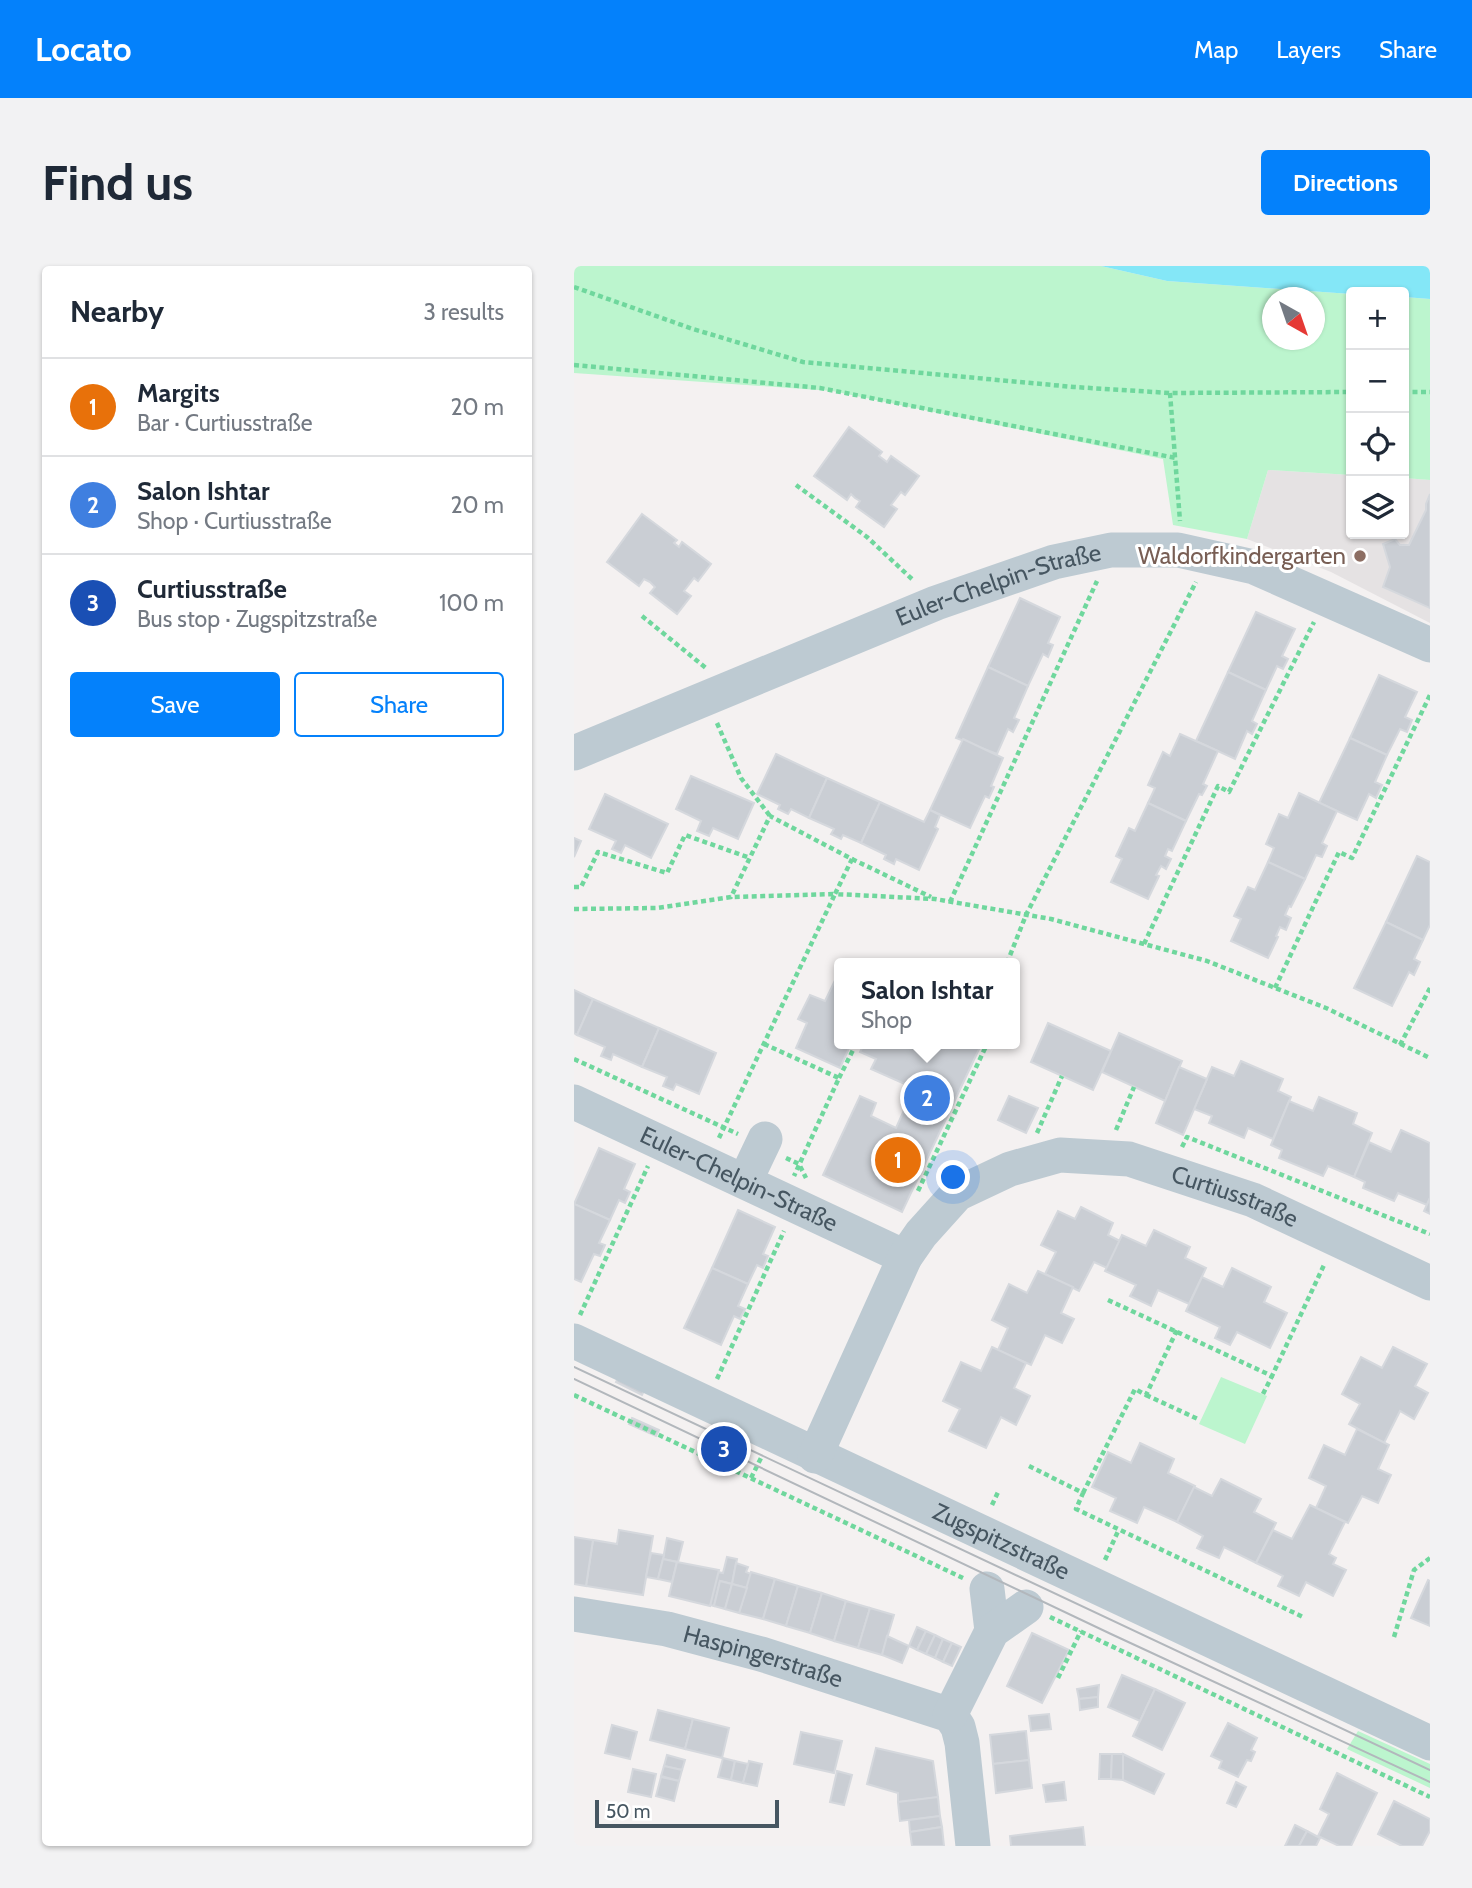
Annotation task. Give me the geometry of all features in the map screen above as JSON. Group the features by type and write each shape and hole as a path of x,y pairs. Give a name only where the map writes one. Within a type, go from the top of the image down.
{"street":[{"name":"Euler-Chelpin-Straße","path":"574,753 936,603 1054,562 1111,550 1194,553 1254,567 1430,645"},
{"name":"Euler-Chelpin-Straße","path":"574,1102 745,1181 797,1195 905,1257"},
{"path":"745,1181 764,1143"},
{"name":"Curtiusstraße","path":"815,1456 905,1257 921,1234 957,1194 1010,1169 1060,1155 1129,1159 1253,1200 1430,1283"},
{"name":"Zugspitzstraße","path":"575,1331 815,1456 1430,1743"},
{"path":"987,1589 992,1631"},
{"path":"973,1846 962,1743 958,1727 950,1715 992,1631 1026,1607"},
{"name":"Haspingerstraße","path":"574,1614 667,1629 748,1651 950,1715"}],"path":[{"path":"574,287 693,329 803,362 1074,387 1170,393 1346,392"},
{"path":"574,365 820,388 1175,458"},
{"path":"1409,392 1430,392"},
{"path":"1009,958 1026,915 1194,553 1180,521 1170,393"},
{"path":"796,485 867,537 936,603"},
{"path":"950,902 1111,550"},
{"path":"1144,944 1218,786 1229,792 1326,600"},
{"path":"642,615 718,693 741,778 769,816 935,899"},
{"path":"1275,988 1339,852 1352,858 1430,695"},
{"path":"731,897 769,816"},
{"path":"574,887 581,887 598,852 667,873 685,835 750,858"},
{"path":"707,1164 852,859"},
{"path":"574,909 657,908 731,897 835,894 935,899 1051,919 1207,961 1326,1008 1430,1058"},
{"path":"1401,1045 1430,988"},
{"path":"764,1044 839,1078"},
{"path":"797,1195 799,1164 854,1049"},
{"path":"914,1200 985,1049"},
{"path":"574,1059 724,1128 764,1143 799,1164 804,1177 715,1383"},
{"path":"798,1069 802,1061"},
{"path":"1114,1133 1134,1087"},
{"path":"1036,1134 1047,1134"},
{"path":"575,1331 659,1142"},
{"path":"1263,1394 1335,1239"},
{"path":"1108,1300 1272,1376"},
{"path":"1146,1395 1177,1330"},
{"path":"1200,1420 1135,1389 1076,1509 1303,1616"},
{"name":"Zugspitzstraße","path":"574,1395 987,1589"},
{"path":"1029,1466 1083,1493"},
{"path":"990,1509 999,1490"},
{"path":"1104,1562 1119,1529"},
{"path":"1395,1637 1414,1570 1430,1558"},
{"path":"1026,1607 1430,1797"},
{"path":"1058,1678 1080,1631"}],"shaded area":[{"name":"Waldorfkindergarten","path":"1268,470 1346,475 1346,539 1409,539 1409,478 1430,480 1430,623 1331,572 1247,539"}],"green space":[{"path":"574,266 1101,266 1167,281 1262,288 1262,350 1325,350 1325,292 1346,294 1346,475 1268,470 1247,539 1173,525 1163,459 832,391 574,373"},
{"path":"1409,297 1430,299 1430,480 1409,478"},
{"path":"1221,1377 1267,1396 1245,1444 1199,1424"},
{"path":"1358,1731 1430,1764 1430,1788 1347,1749"}],"water":[{"path":"1101,266 1430,266 1430,299 1409,297 1409,287 1346,287 1346,294 1325,292 1325,287 1262,288 1167,281"}],"building":[{"path":"849,427 882,452 879,456 887,462 891,456 919,476 905,495 901,492 891,505 897,509 884,527 856,507 860,501 851,494 847,500 814,476"},
{"path":"1430,494 1430,608 1383,587 1390,567 1383,544 1395,539 1400,545 1409,545 1426,510"},
{"path":"642,514 677,540 674,543 679,547 682,542 711,564 698,581 694,578 684,591 691,596 677,614 650,593 655,587 650,582 644,579 639,586 607,562"},
{"path":"1020,598 1060,617 1048,643 1053,645 1048,657 1043,654 1028,686 988,667"},
{"path":"1256,612 1295,629 1282,656 1288,659 1283,669 1277,666 1266,690 1228,672"},
{"path":"988,667 1028,686 1014,718 1019,720 1013,732 1008,729 997,754 956,738"},
{"path":"1228,672 1266,690 1252,721 1257,724 1252,734 1247,731 1235,759 1196,741"},
{"path":"1379,675 1417,692 1405,717 1412,720 1407,732 1400,729 1387,755 1350,738"},
{"path":"1180,734 1218,751 1203,784 1207,786 1202,795 1199,794 1186,821 1148,803 1155,788 1148,785 1163,752 1170,756"},
{"path":"1350,738 1387,755 1375,782 1382,785 1376,798 1369,794 1357,820 1319,803"},
{"path":"963,739 1003,758 989,798 985,796 970,828 930,810"},
{"path":"776,754 827,778 809,818 791,809 788,814 778,809 780,805 757,794"},
{"path":"691,776 754,803 738,839 713,828 709,836 697,831 701,821 676,809"},
{"path":"827,778 880,802 861,843 843,835 841,839 831,834 834,829 809,818"},
{"path":"1299,793 1337,811 1322,843 1327,846 1322,857 1316,855 1305,879 1268,862 1274,848 1266,844 1279,814 1288,818"},
{"path":"605,794 668,824 651,858 625,845 621,853 612,849 616,841 589,829"},
{"path":"880,802 924,822 930,810 940,815 935,827 938,829 919,870 896,859 894,864 884,859 886,855 861,843"},
{"path":"1148,803 1186,821 1172,851 1168,849 1165,856 1171,859 1166,869 1161,866 1148,899 1111,882 1122,859 1116,856 1129,828 1135,831"},
{"path":"574,838 581,841 574,857"},
{"path":"1417,856 1430,862 1430,925 1423,940 1386,922"},
{"path":"1268,862 1305,879 1285,915 1291,918 1286,930 1280,927 1268,958 1231,941 1241,919 1234,916 1248,887 1255,890"},
{"path":"1386,922 1423,940 1414,959 1420,962 1414,975 1409,972 1392,1006 1354,988"},
{"path":"834,982 834,1049 849,1049 840,1068 796,1048 807,1023 798,1019 810,995 825,1001"},
{"path":"574,990 593,999 577,1035 574,1033"},
{"path":"593,999 659,1028 642,1067 613,1054 611,1060 601,1056 605,1047 577,1035"},
{"path":"1048,1023 1111,1051 1093,1090 1031,1062"},
{"path":"659,1028 716,1053 699,1094 676,1084 673,1090 663,1086 667,1077 642,1067"},
{"path":"1119,1033 1182,1061 1165,1101 1102,1072"},
{"path":"862,1049 979,1049 902,1212 823,1175 860,1096 876,1103 871,1116 896,1128 914,1088 871,1069 876,1059 860,1052"},
{"path":"1241,1061 1283,1079 1278,1091 1291,1097 1273,1139 1248,1128 1244,1138 1209,1123 1212,1116 1194,1109 1212,1067 1234,1076"},
{"path":"1179,1067 1207,1079 1183,1135 1156,1123"},
{"path":"1009,1096 1038,1108 1026,1133 998,1120"},
{"path":"1319,1097 1357,1113 1353,1124 1372,1133 1354,1177 1328,1166 1323,1176 1279,1158 1282,1150 1271,1145 1289,1101 1313,1111"},
{"path":"1401,1130 1430,1143 1430,1198 1427,1205 1398,1193 1394,1201 1363,1188 1365,1182 1354,1177 1369,1142 1391,1152"},
{"path":"599,1148 635,1164 624,1189 630,1192 625,1203 619,1200 610,1220 574,1204"},
{"path":"1430,1198 1430,1214 1424,1211"},
{"path":"574,1204 610,1220 599,1243 605,1245 600,1256 594,1254 581,1282 574,1279"},
{"path":"1081,1207 1113,1223 1108,1235 1120,1241 1107,1268 1094,1262 1079,1291 1045,1274 1056,1252 1041,1245 1058,1211 1075,1219"},
{"path":"738,1210 775,1227 763,1254 768,1256 763,1268 757,1265 748,1284 712,1268"},
{"path":"1154,1230 1190,1247 1185,1258 1206,1268 1189,1304 1158,1290 1151,1306 1130,1296 1136,1285 1105,1271 1122,1235 1146,1246"},
{"path":"712,1268 748,1284 738,1306 745,1309 740,1319 734,1316 721,1345 684,1328"},
{"path":"1232,1268 1271,1287 1264,1302 1287,1313 1270,1348 1237,1332 1230,1345 1215,1338 1220,1327 1186,1311 1202,1277 1223,1287"},
{"path":"1038,1271 1073,1287 1061,1313 1074,1319 1062,1343 1045,1335 1031,1365 998,1350 1008,1328 992,1320 1009,1284 1027,1293"},
{"path":"992,1347 1026,1363 1014,1388 1030,1396 1016,1425 1001,1417 986,1448 949,1431 960,1409 943,1401 961,1362 981,1371"},
{"path":"1393,1347 1427,1364 1415,1386 1428,1393 1414,1419 1400,1411 1384,1443 1349,1424 1360,1404 1342,1394 1361,1357 1382,1368"},
{"path":"619,1376 645,1389 642,1395 616,1382"},
{"path":"632,1418 659,1430 656,1436 629,1424"},
{"path":"1357,1429 1389,1445 1378,1469 1391,1475 1378,1503 1362,1496 1348,1523 1316,1508 1326,1486 1309,1478 1324,1445 1345,1455"},
{"path":"1140,1443 1174,1459 1168,1473 1195,1486 1177,1522 1144,1507 1137,1523 1110,1511 1116,1498 1092,1487 1108,1452 1131,1463"},
{"path":"1221,1479 1261,1499 1254,1512 1276,1523 1256,1563 1224,1547 1219,1558 1197,1548 1203,1536 1177,1522 1194,1487 1212,1496"},
{"path":"1310,1505 1345,1522 1329,1554 1336,1558 1333,1564 1346,1570 1333,1596 1306,1582 1299,1596 1278,1586 1283,1576 1256,1563 1273,1530 1292,1539"},
{"path":"619,1530 653,1536 643,1595 586,1586 593,1540 617,1544"},
{"path":"574,1537 593,1540 586,1586 574,1584"},
{"path":"667,1538 683,1542 678,1562 663,1559"},
{"path":"651,1553 664,1555 658,1579 646,1577"},
{"path":"727,1557 737,1559 732,1584 720,1581 714,1606 710,1605 717,1572 723,1573"},
{"path":"663,1559 677,1562 672,1582 658,1579"},
{"path":"677,1562 719,1570 710,1606 669,1596"},
{"path":"736,1563 748,1567 746,1572 751,1574 747,1588 732,1584"},
{"path":"751,1572 775,1579 763,1619 739,1613"},
{"path":"775,1579 798,1586 786,1626 763,1619"},
{"path":"1428,1580 1430,1581 1430,1626 1411,1618"},
{"path":"720,1581 732,1584 725,1609 714,1606"},
{"path":"732,1584 747,1588 739,1613 725,1609"},
{"path":"798,1586 822,1593 810,1633 786,1626"},
{"path":"822,1593 846,1601 834,1641 810,1633"},
{"path":"846,1601 870,1608 858,1648 834,1641"},
{"path":"870,1608 894,1615 882,1655 858,1648"},
{"path":"917,1627 926,1631 917,1650 909,1646"},
{"path":"926,1631 935,1635 926,1654 917,1650"},
{"path":"1032,1633 1069,1650 1042,1703 1007,1686"},
{"path":"935,1635 943,1639 935,1658 926,1654"},
{"path":"887,1636 909,1646 902,1663 882,1655"},
{"path":"943,1639 952,1643 943,1662 935,1658"},
{"path":"952,1643 961,1647 952,1666 943,1662"},
{"path":"1122,1675 1155,1689 1140,1721 1108,1707"},
{"path":"1099,1685 1098,1697 1079,1699 1077,1689"},
{"path":"1155,1689 1185,1703 1162,1750 1133,1736"},
{"path":"1098,1697 1098,1707 1080,1710 1079,1699"},
{"path":"658,1710 693,1719 685,1749 650,1740"},
{"path":"1049,1714 1051,1729 1031,1731 1029,1716"},
{"path":"693,1719 729,1728 722,1758 685,1749"},
{"path":"1228,1723 1257,1738 1251,1750 1255,1752 1251,1761 1247,1760 1238,1777 1219,1768 1222,1761 1211,1756"},
{"path":"612,1725 637,1732 630,1759 605,1753"},
{"path":"1026,1731 1029,1760 993,1764 990,1735"},
{"path":"801,1732 842,1741 834,1773 794,1764"},
{"path":"876,1748 933,1761 938,1797 898,1802 898,1793 867,1784"},
{"path":"1100,1754 1112,1754 1111,1779 1099,1779"},
{"path":"1112,1754 1123,1754 1123,1780 1111,1779"},
{"path":"1123,1754 1164,1774 1154,1794 1123,1780"},
{"path":"667,1755 685,1760 682,1770 664,1766"},
{"path":"723,1758 735,1761 731,1780 718,1777"},
{"path":"1029,1760 1032,1788 996,1793 993,1764"},
{"path":"735,1761 748,1764 743,1783 731,1780"},
{"path":"749,1761 762,1764 757,1786 743,1783"},
{"path":"664,1766 682,1770 679,1781 661,1776"},
{"path":"633,1769 656,1774 651,1797 628,1792"},
{"path":"837,1771 852,1775 844,1805 830,1802"},
{"path":"1337,1773 1377,1793 1351,1846 1339,1846 1318,1836 1329,1814 1320,1809"},
{"path":"661,1777 679,1781 674,1801 656,1796"},
{"path":"1064,1782 1066,1800 1046,1802 1043,1785"},
{"path":"1236,1782 1246,1787 1236,1807 1227,1803"},
{"path":"938,1797 940,1816 900,1821 898,1802"},
{"path":"1394,1801 1430,1819 1430,1831 1422,1846 1402,1846 1378,1834"},
{"path":"940,1816 942,1827 910,1832 909,1820"},
{"path":"1295,1825 1307,1831 1299,1846 1285,1846"},
{"path":"942,1827 944,1846 912,1846 910,1832"},
{"path":"1083,1827 1085,1846 1011,1846 1010,1836"},
{"path":"1307,1831 1320,1838 1316,1846 1299,1846"}],"tram line":[{"path":"574,1367 1430,1770"},
{"path":"574,1379 1430,1782"}],"place":[{"name":"Waldorfkindergarten","path":"1360,556"},
{"name":"Salon Ishtar","path":"927,1098"},
{"name":"Margits","path":"898,1160"},
{"name":"Curtiusstraße","path":"724,1449"}]}
